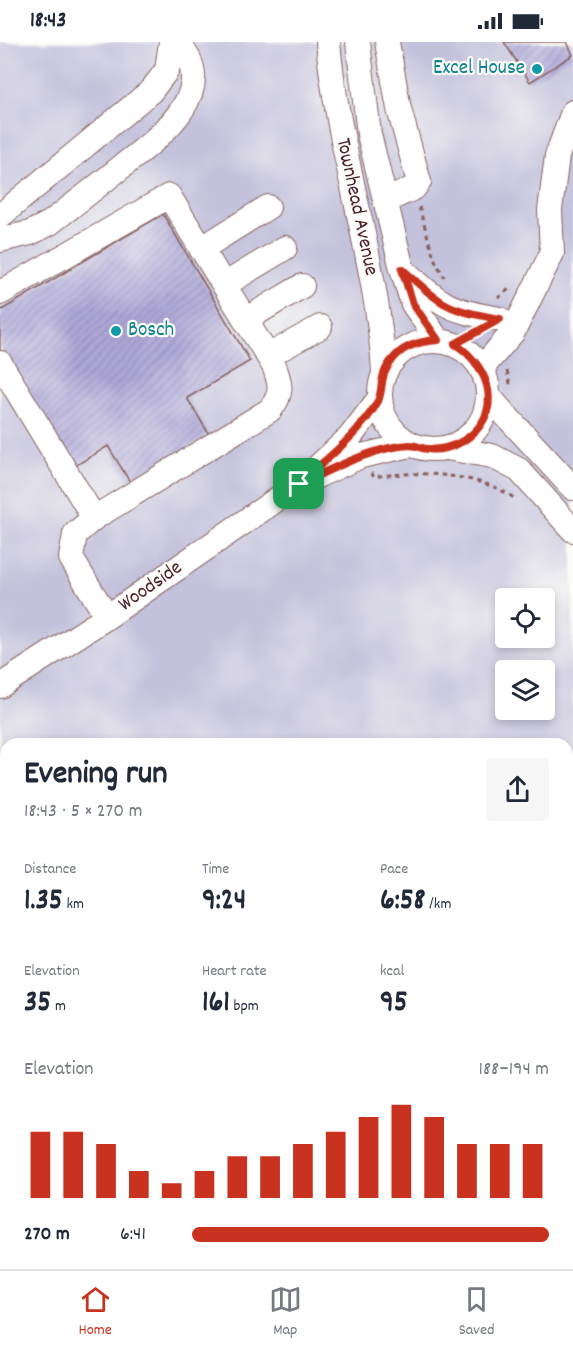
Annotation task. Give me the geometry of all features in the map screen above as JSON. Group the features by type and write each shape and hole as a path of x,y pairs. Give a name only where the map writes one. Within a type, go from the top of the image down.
{"street":[{"path":"0,216 151,91 167,70 171,42"},
{"path":"0,240 30,233 50,223 165,132 184,107 192,81 189,60 176,42"},
{"name":"Townhead Avenue","path":"328,42 341,138 376,296 384,371"},
{"name":"Townhead Avenue","path":"358,42 369,134 402,269 413,304 446,342"},
{"name":"Townhead Avenue","path":"385,201 414,188 419,182 399,109 387,42"},
{"path":"482,368 513,332 552,253 550,210 557,156 573,112"},
{"path":"0,293 169,196 268,356 281,383 280,398 270,410 94,518 75,534 71,558 107,617"},
{"path":"201,249 268,207"},
{"path":"224,285 285,248"},
{"path":"402,269 443,305 460,313 500,319"},
{"path":"245,320 302,286"},
{"path":"446,342 500,319 527,303"},
{"path":"268,356 320,327"},
{"path":"447,448 463,441 477,429 485,413 488,396 482,368 470,354 446,342 422,341 406,347 393,357 384,371 379,399 382,414 389,427 411,445 429,449 447,448 492,456 519,470 573,530"},
{"path":"0,363 94,518"},
{"path":"488,396 573,488"},
{"name":"Woodside","path":"0,686 107,617 299,484 350,437 379,399"},
{"name":"Woodside","path":"299,484 362,456 411,445"}],"shaded area":[{"path":"0,42 573,42 573,738 0,738"}],"building":[{"name":"Excel House","path":"504,42 567,42 573,55 530,82"},
{"name":"Bosch","path":"163,214 250,361 187,398 209,434 130,482 108,446 70,469 0,351 0,311"}],"place":[{"name":"Excel House","path":"537,69"},
{"name":"Bosch","path":"116,331"}],"route":[{"path":"402,269 443,305 460,313 500,319 455,344 470,354 482,368 487,381 488,396 485,413 477,429 463,441 447,448 429,449 411,445 362,456 299,484 350,437 379,399 384,371 393,357 406,347 422,341 438,340 413,304 402,269"}]}
